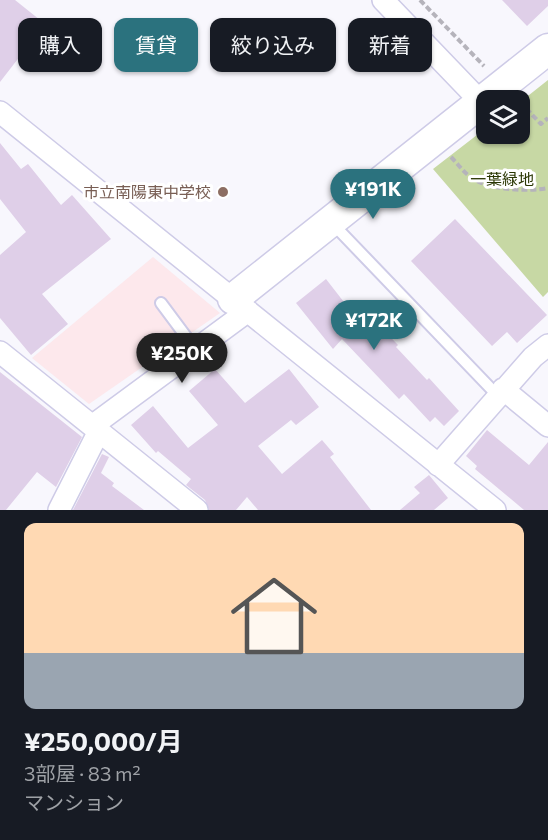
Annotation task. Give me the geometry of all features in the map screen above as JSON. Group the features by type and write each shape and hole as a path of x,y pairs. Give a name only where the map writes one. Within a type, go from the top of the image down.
{"street":[{"path":"383,0 496,90"},
{"path":"511,90 548,49"},
{"path":"0,112 495,510"},
{"path":"59,510 95,428 196,350 331,222 436,140 476,115"},
{"path":"438,465 533,357 548,345"},
{"path":"0,352 197,510"},
{"path":"501,392 548,426"}],"lane":[{"path":"331,222 501,392"},
{"path":"161,303 196,350"}],"path":[{"path":"420,0 499,90"},
{"path":"530,116 541,124 548,118"},
{"path":"436,140 473,179 496,187 538,190 548,188"}],"shaded area":[{"path":"153,257 220,313 89,404 32,358"}],"green space":[{"name":"一葉緑地","path":"548,80 548,292 543,297 433,169 476,136 476,144 530,144 530,94"}],"building":[{"path":"0,0 15,0 38,18 18,18 18,59 0,82"},
{"path":"502,0 548,0 548,6 527,26"},
{"path":"0,143 21,169 28,164 61,205 72,195 111,239 42,294 68,324 31,355 0,318 0,255 26,232 0,199"},
{"path":"455,219 547,315 517,343 507,332 492,346 411,261"},
{"path":"326,279 354,315 362,308 398,345 396,347 427,380 429,378 459,411 444,426 435,417 430,422 404,394 399,399 342,339 333,349 296,303"},
{"path":"215,369 245,403 289,369 319,407 296,425 291,420 258,446 282,474 322,440 334,454 330,457 371,510 258,510 247,497 236,510 209,510 205,500 186,485 191,479 158,451 156,453 131,425 153,406 188,448 218,425 189,391"},
{"path":"0,372 82,437 56,487 37,472 6,510 0,510"},
{"path":"487,430 529,465 548,442 548,510 524,510 475,469 477,466 466,456"},
{"path":"102,454 109,457 101,473 114,483 112,486 144,510 73,510"},
{"path":"429,475 448,498 434,510 400,510 420,493 414,487"}],"place":[{"name":"市立南陽東中学校","path":"223,192"}]}
